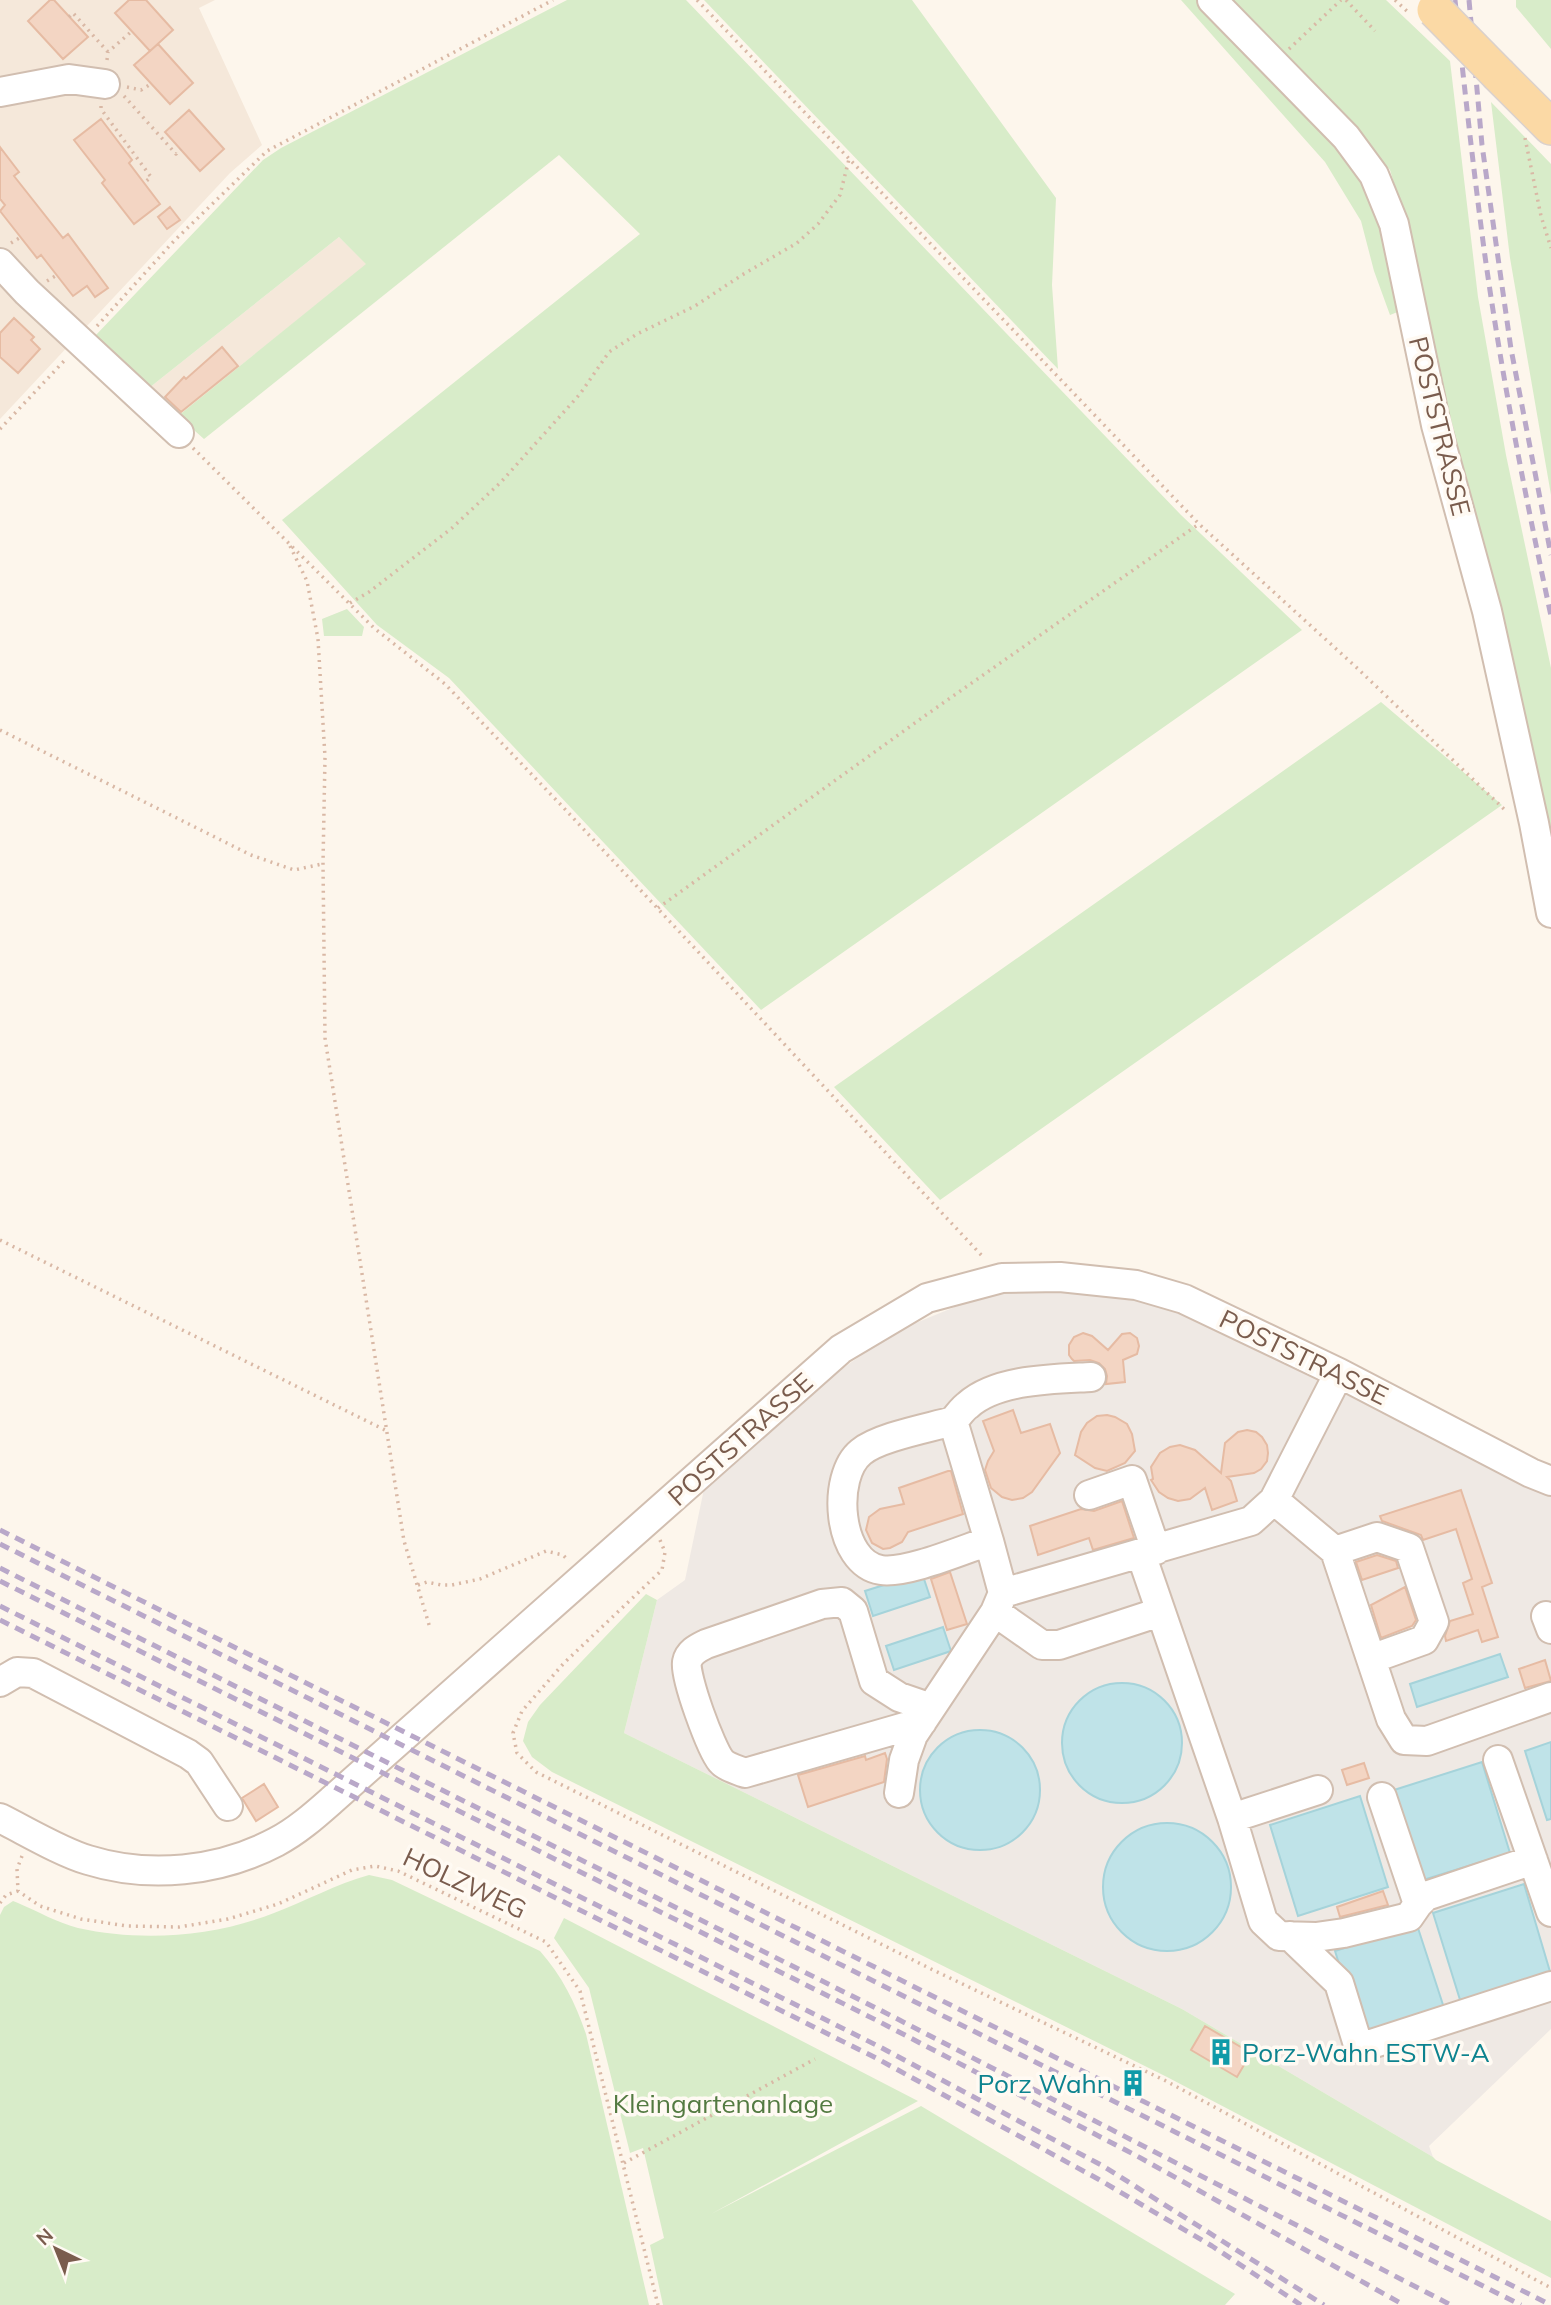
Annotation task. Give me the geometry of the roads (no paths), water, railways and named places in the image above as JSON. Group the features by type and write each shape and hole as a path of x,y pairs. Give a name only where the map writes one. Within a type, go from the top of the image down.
{"main road":[{"path":"1430,5 1499,75 1538,128"}],"street":[{"name":"POSTSTRASSE","path":"1212,0 1346,137 1374,175 1394,224 1437,425 1487,611 1551,913"},
{"path":"0,92 69,79 104,84"},
{"path":"0,263 27,292 178,433"},
{"name":"POSTSTRASSE","path":"0,1818 87,1860 139,1871 180,1871 216,1865 249,1855 278,1841 306,1823 841,1349 927,1298 1002,1278 1060,1277 1136,1285 1184,1299 1339,1373 1551,1481"},
{"path":"899,1793 904,1760 913,1735 999,1603 1251,1521 1273,1500 1339,1373"},
{"path":"989,1541 896,1571 877,1570 861,1559 850,1544 843,1520 843,1494 848,1469 861,1452 881,1442 953,1421 968,1404 981,1396 1035,1380 1091,1377"},
{"path":"953,1421 989,1541 999,1603 1042,1645 1059,1645 1160,1612"},
{"path":"1089,1495 1132,1480 1160,1612 1232,1818 1263,1921 1279,1936 1316,1937 1344,1934 1409,1917 1426,1896 1533,1860"},
{"path":"1273,1500 1335,1551 1391,1719 1404,1740 1427,1741 1551,1697"},
{"path":"1335,1551 1377,1536 1409,1548 1434,1622 1424,1640 1371,1659"},
{"path":"842,1602 853,1611 874,1681 926,1715 745,1773 722,1763 710,1740 686,1664 693,1651 706,1644 822,1605 842,1602"},
{"path":"0,1682 18,1672 33,1673 188,1754 199,1762 228,1806"},
{"path":"1498,1760 1551,1912"},
{"path":"1232,1818 1318,1790"},
{"path":"1382,1797 1418,1904"},
{"path":"1290,1936 1339,1983 1359,2048 1551,1986"}],"water":[{"path":"922,1573 930,1597 873,1616 865,1591"},
{"path":"943,1627 951,1651 894,1670 886,1646"},
{"path":"1500,1654 1508,1677 1417,1707 1410,1684"},
{"path":"1122,1683 1145,1687 1165,1700 1178,1720 1182,1743 1178,1766 1165,1786 1145,1799 1122,1803 1099,1799 1079,1786 1066,1766 1062,1743 1066,1720 1079,1700 1099,1687"},
{"path":"980,1730 1003,1734 1023,1747 1036,1767 1040,1790 1036,1813 1023,1833 1003,1846 980,1850 957,1846 937,1833 924,1813 920,1790 924,1767 937,1747 957,1734"},
{"path":"1551,1742 1551,1819 1547,1820 1525,1751"},
{"path":"1482,1762 1510,1853 1420,1881 1391,1791"},
{"path":"1360,1796 1388,1887 1298,1916 1270,1825"},
{"path":"1167,1823 1192,1828 1212,1842 1226,1862 1231,1887 1226,1912 1212,1932 1192,1946 1167,1951 1142,1946 1122,1932 1108,1912 1103,1887 1108,1862 1122,1842 1142,1828"},
{"path":"1524,1884 1551,1975 1461,2003 1433,1913"},
{"path":"1417,1925 1446,2014 1363,2040 1335,1951"}],"railway":[{"path":"1455,0 1491,295 1514,433 1551,616"},
{"path":"1469,0 1482,145 1511,349 1551,555"},
{"path":"0,1530 1551,2305"},
{"path":"0,1544 1521,2305"},
{"path":"0,1568 882,2011 1451,2305"},
{"path":"0,1581 876,2020 1137,2156 1404,2305"},
{"path":"0,1606 880,2047 1103,2166 1324,2305"},
{"path":"0,1620 876,2058 1098,2179 1212,2246 1301,2305"}],"place":[{"name":"Porz-Wahn ESTW-A","path":"1221,2052"},
{"name":"Porz Wahn","path":"1133,2083"}],"park label":[{"name":"Kleingartenanlage","path":"723,2103"}]}
